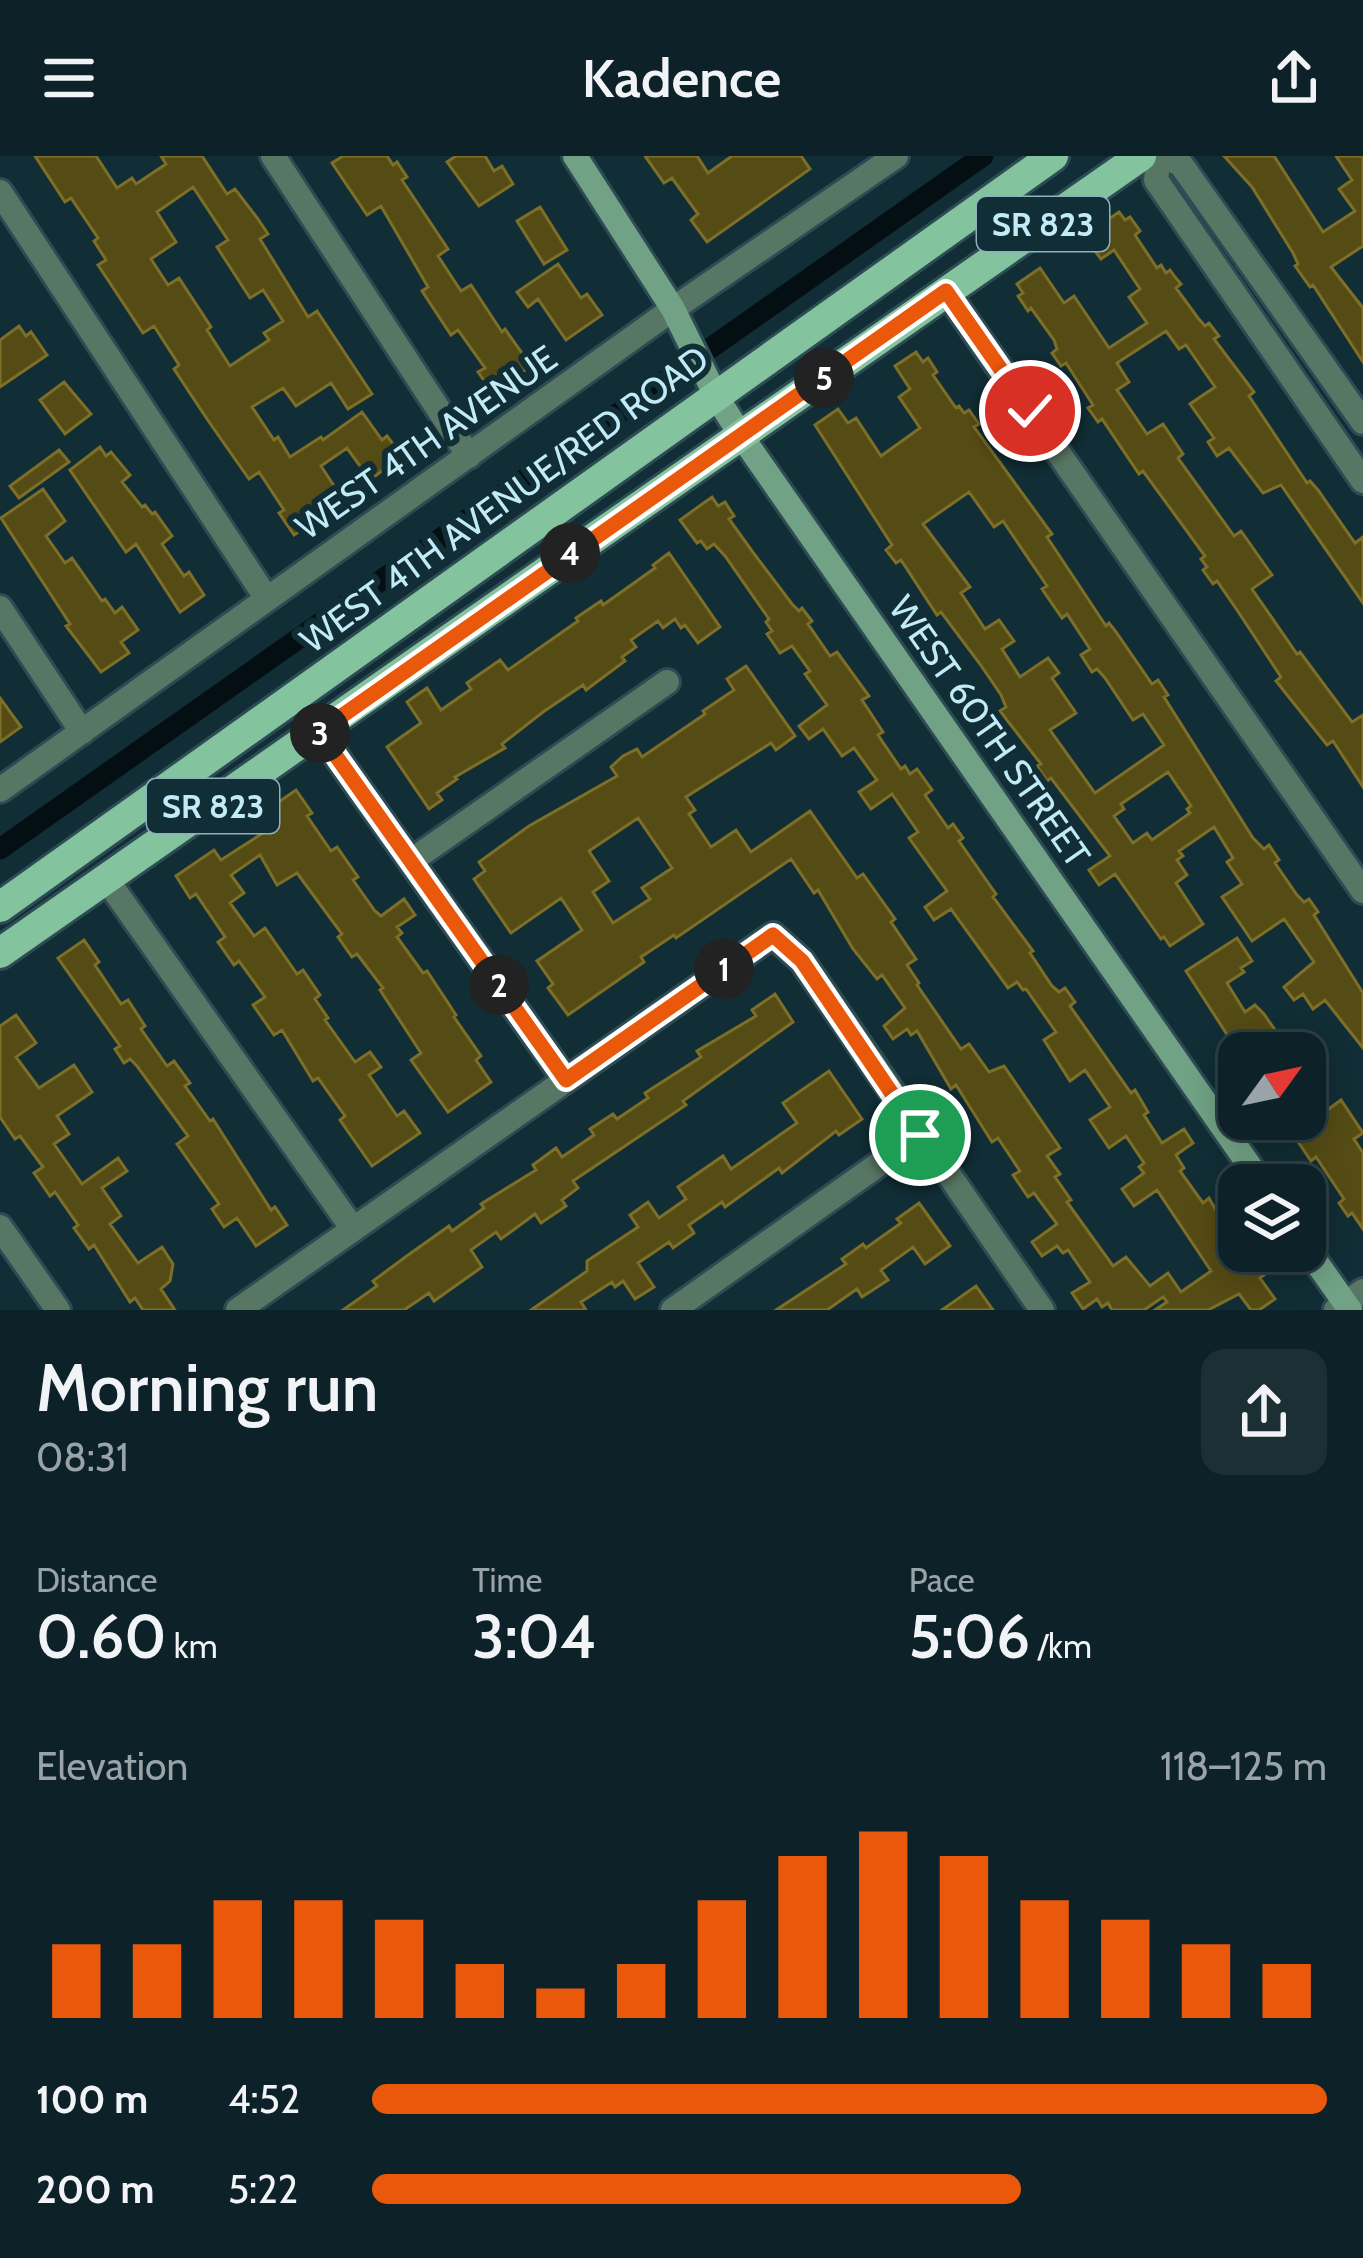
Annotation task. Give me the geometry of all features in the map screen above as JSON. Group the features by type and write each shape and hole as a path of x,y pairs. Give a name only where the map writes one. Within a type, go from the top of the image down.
{"main road":[{"name":"WEST 4TH AVENUE/RED ROAD","path":"0,907 1053,156"},
{"name":"SR 823","path":"0,952 1141,156"},
{"path":"319,732 325,704 400,639 411,613"},
{"path":"89,846 106,880"}],"street":[{"path":"274,156 469,456"},
{"name":"WEST 60TH STREET","path":"575,156 673,309 716,396 742,436 1248,1164"},
{"path":"1363,422 1180,164 1159,156 1156,180 1363,481"},
{"name":"WEST 4TH AVENUE","path":"0,790 880,161"},
{"path":"0,192 267,598"},
{"path":"946,291 1363,891"},
{"path":"0,608 82,732"},
{"path":"411,861 667,682"},
{"path":"319,732 566,1080"},
{"path":"106,880 353,1229"},
{"path":"238,1310 773,935 802,961 1042,1310"},
{"path":"673,1310 920,1135"},
{"path":"0,1227 58,1310"},
{"path":"1324,1272 1348,1304"}],"building":[{"path":"35,156 96,156 117,188 132,178 136,184 166,164 161,156 202,156 227,194 235,189 258,219 268,234 260,239 308,317 317,311 372,394 348,409 331,383 296,406 283,388 252,407 274,440 278,437 290,457 362,412 382,440 387,436 402,456 370,480 347,448 321,466 340,495 312,513 317,520 294,535 259,472 249,479 207,419 174,369 179,365 154,326 143,333 98,265 106,260 94,241 98,238 71,198 65,202","holes":["193,187 228,240 217,247 250,298 263,290 283,321 264,333 269,340 230,366 179,278 168,285 151,259 176,242 157,212"]},
{"path":"343,156 387,156 393,165 397,162 407,177 402,180 448,249 438,256 461,291 471,285 531,366 493,393 478,372 485,368 458,330 451,335 422,291 428,287 381,206 367,215 332,163"},
{"path":"456,156 485,156 494,171 502,166 513,184 479,206 447,162"},
{"path":"645,156 697,156 708,173 732,156 801,156 810,169 707,242 691,220 698,214 672,178 664,183"},
{"path":"1224,156 1274,156 1323,232 1355,211 1339,189 1352,180 1336,156 1363,156 1363,246 1331,267 1363,308 1363,362 1313,285 1295,266 1293,253 1252,187"},
{"path":"540,207 567,250 544,264 517,221"},
{"path":"1119,212 1125,220 1130,217 1140,231 1135,235 1157,268 1170,270 1181,284 1176,288 1198,318 1219,336 1214,339 1254,392 1249,396 1307,483 1318,490 1355,543 1363,537 1363,603 1281,485 1263,493 1229,448 1217,456 1208,442 1214,438 1190,404 1215,387 1186,345 1179,349 1166,331 1117,363 1129,382 1117,390 1147,434 1163,424 1183,454 1178,458 1234,536 1241,531 1272,575 1252,589 1297,654 1352,722 1363,715 1363,787 1333,741 1327,745 1276,681 1281,677 1239,613 1217,581 1213,584 1203,570 1205,556 1102,419 1098,422 1088,408 1093,405 1066,363 1061,366 1052,353 1057,349 1054,340 1018,296 1023,293 1017,284 1040,268 1064,303 1074,296 1109,348 1147,323 1129,297 1140,289 1114,250 1101,259 1084,236"},
{"path":"558,264 581,298 587,294 602,315 566,340 538,299 528,307 517,292"},
{"path":"19,326 26,336 31,332 47,355 0,387 0,340"},
{"path":"916,352 923,362 928,358 937,372 933,375 956,408 964,413 969,410 979,424 974,427 1052,534 1047,537 1106,626 1109,623 1152,684 1158,680 1168,695 1164,697 1253,838 1264,849 1269,845 1297,895 1304,902 1309,899 1318,912 1314,915 1363,993 1363,1048 1325,1000 1313,1009 1303,994 1294,1000 1284,987 1314,962 1284,919 1252,941 1222,897 1242,884 1227,862 1233,858 1214,827 1179,851 1183,856 1177,860 1187,875 1176,883 1203,924 1170,946 1115,874 1099,885 1089,870 1110,856 1051,778 1047,781 1037,766 1041,764 1000,711 1006,707 1001,695 980,664 941,612 937,615 901,560 896,563 886,550 892,545 815,425 838,409 848,423 856,418 881,456 920,428 899,397 910,389 895,366","holes":["969,492 994,527 1003,521 1047,586 1042,589 1062,618 1067,614 1090,649 1081,655 1092,672 1097,669 1105,678 1133,720 1143,714 1164,745 1095,793 1050,730 1076,713 1052,678 1059,673 1048,658 1020,677 1002,649 1014,641 999,620 985,629 961,593 970,587 923,524","1168,772 1191,806 1190,813 1152,840 1147,833 1133,843 1114,816 1124,809 1121,804"]},
{"path":"64,382 91,414 65,434 40,400"},
{"path":"100,447 106,456 111,452 130,475 122,482 142,507 155,512 172,536 162,544 204,595 180,612 136,544 126,552 70,470"},
{"path":"59,450 69,462 19,498 10,486"},
{"path":"43,489 65,521 46,536 65,563 72,558 102,601 115,613 122,607 138,630 121,642 129,653 101,672 66,626 70,624 1,518"},
{"path":"712,497 718,506 725,502 734,516 729,519 752,551 792,604 812,621 808,624 830,656 837,652 869,696 862,700 883,732 878,735 901,769 905,766 910,774 917,769 932,790 925,795 948,828 953,824 963,838 959,841 1052,986 1059,992 1065,988 1075,1002 1070,1006 1131,1093 1135,1090 1162,1143 1184,1129 1193,1143 1176,1155 1184,1168 1180,1171 1203,1203 1209,1198 1218,1214 1218,1272 1262,1272 1260,1278 1275,1299 1259,1310 1251,1310 1239,1294 1208,1310 1155,1310 1167,1302 1163,1297 1144,1310 1112,1310 1097,1299 1083,1309 1072,1293 1090,1282 1068,1250 1063,1253 1057,1246 1042,1256 1032,1242 1057,1224 1034,1193 1028,1197 1013,1175 1020,1171 998,1138 992,1142 956,1085 951,1089 917,1031 911,1035 907,1029 893,1039 884,1026 905,1008 882,975 877,979 853,949 818,890 814,893 791,859 641,957 644,962 568,1015 548,988 553,984 537,961 582,930 561,898 511,933 474,879 485,871 479,862 529,826 617,776 611,767 623,756 637,749 642,757 705,714 734,690 727,679 746,666 795,736 776,750 771,743 686,797 695,810 689,814 711,847 736,830 751,852 810,811 857,878 863,874 895,919 891,922 916,959 907,965 917,985 961,1049 969,1044 989,1072 1004,1066 1060,1148 1047,1156 1060,1174 1055,1177 1113,1266 1126,1257 1150,1286 1168,1273 1181,1292 1211,1271 1157,1190 1134,1206 1122,1189 1144,1173 1139,1167 1144,1163 1126,1136 1109,1148 1090,1120 1110,1107 1085,1070 1070,1081 1044,1040 1056,1032 1026,989 1017,982 1008,988 951,909 934,920 925,907 947,891 909,838 918,832 892,794 871,809 859,792 877,780 854,748 842,756 823,729 809,739 799,726 827,705 805,674 810,671 792,646 780,653 767,634 772,631 766,622 769,619 725,556 714,544 707,549 701,541 697,543 680,520","holes":["638,818 672,868 642,888 650,899 613,923 593,892 609,881 589,851"]},
{"path":"669,553 720,627 698,643 675,619 663,628 658,621 631,640 636,647 622,657 625,661 586,690 583,685 543,712 502,744 505,748 455,777 437,793 442,800 429,809 387,747 421,723 407,702 427,688 441,710 471,689 467,683 500,660 508,670 576,618 655,568"},
{"path":"0,698 21,727 0,742"},
{"path":"296,790 312,813 307,816 331,851 337,847 375,911 381,916 404,899 415,915 397,927 402,933 397,937 456,1015 491,1082 448,1112 411,1060 421,1053 383,988 357,954 352,957 338,937 342,934 297,873 277,885 260,855 231,875 244,893 230,903 254,936 265,928 297,974 303,970 320,995 315,999 325,1020 355,1062 370,1052 381,1067 369,1075 397,1116 404,1111 420,1133 372,1166 318,1078 313,1081 282,1030 274,1035 253,1005 265,997 239,961 234,965 218,942 225,937 196,894 190,898 176,876 214,850 221,860 263,833 254,819"},
{"path":"1237,938 1252,961 1227,983 1245,1012 1255,1005 1276,1032 1225,1032 1186,971"},
{"path":"84,940 121,1004 128,1000 167,1066 174,1061 190,1083 185,1086 213,1119 271,1210 275,1207 287,1225 256,1246 237,1218 224,1227 212,1209 219,1204 177,1144 188,1136 137,1066 130,1059 124,1063 115,1049 120,1046 58,958"},
{"path":"775,994 793,1022 683,1101 686,1105 573,1181 578,1188 562,1200 566,1206 541,1223 535,1214 501,1239 496,1232 471,1250 482,1267 434,1301 429,1293 404,1310 343,1310 377,1286 373,1281 404,1258 449,1226 452,1231 484,1208 481,1204 536,1170 533,1165 556,1148 562,1157 594,1135 590,1129 613,1114 617,1119 648,1098 645,1093 701,1057 697,1051 756,1016 752,1010"},
{"path":"16,1015 36,1043 16,1057 39,1088 74,1065 92,1092 57,1116 69,1134 54,1144 82,1184 118,1158 127,1171 102,1188 121,1216 110,1224 138,1263 162,1247 173,1264 170,1281 161,1289 175,1310 143,1310 135,1298 130,1302 94,1245 89,1249 74,1228 78,1225 55,1192 50,1196 34,1173 43,1167 0,1117 0,1026"},
{"path":"829,1071 862,1119 839,1135 836,1131 782,1173 779,1168 725,1207 722,1202 689,1225 694,1233 673,1248 669,1242 638,1263 654,1287 635,1299 623,1281 615,1287 612,1282 581,1302 586,1310 531,1310 587,1271 587,1261 638,1227 630,1215 648,1202 659,1218 686,1199 678,1187 723,1156 731,1169 797,1123 783,1103"},
{"path":"1341,1100 1363,1133 1354,1139 1363,1153 1363,1229 1339,1203 1344,1199 1326,1172 1326,1164 1316,1157 1311,1161 1297,1140 1326,1140 1326,1111"},
{"path":"919,1203 950,1246 925,1264 913,1247 881,1270 888,1280 862,1297 857,1289 827,1310 776,1310 846,1264 842,1259 863,1244 866,1248 901,1223 897,1219"},
{"path":"976,1286 993,1310 942,1310"}],"waterway":[{"path":"0,849 983,156"}],"route":[{"path":"920,1135 802,961 773,935 566,1080 319,732 946,291 1030,411"}]}
